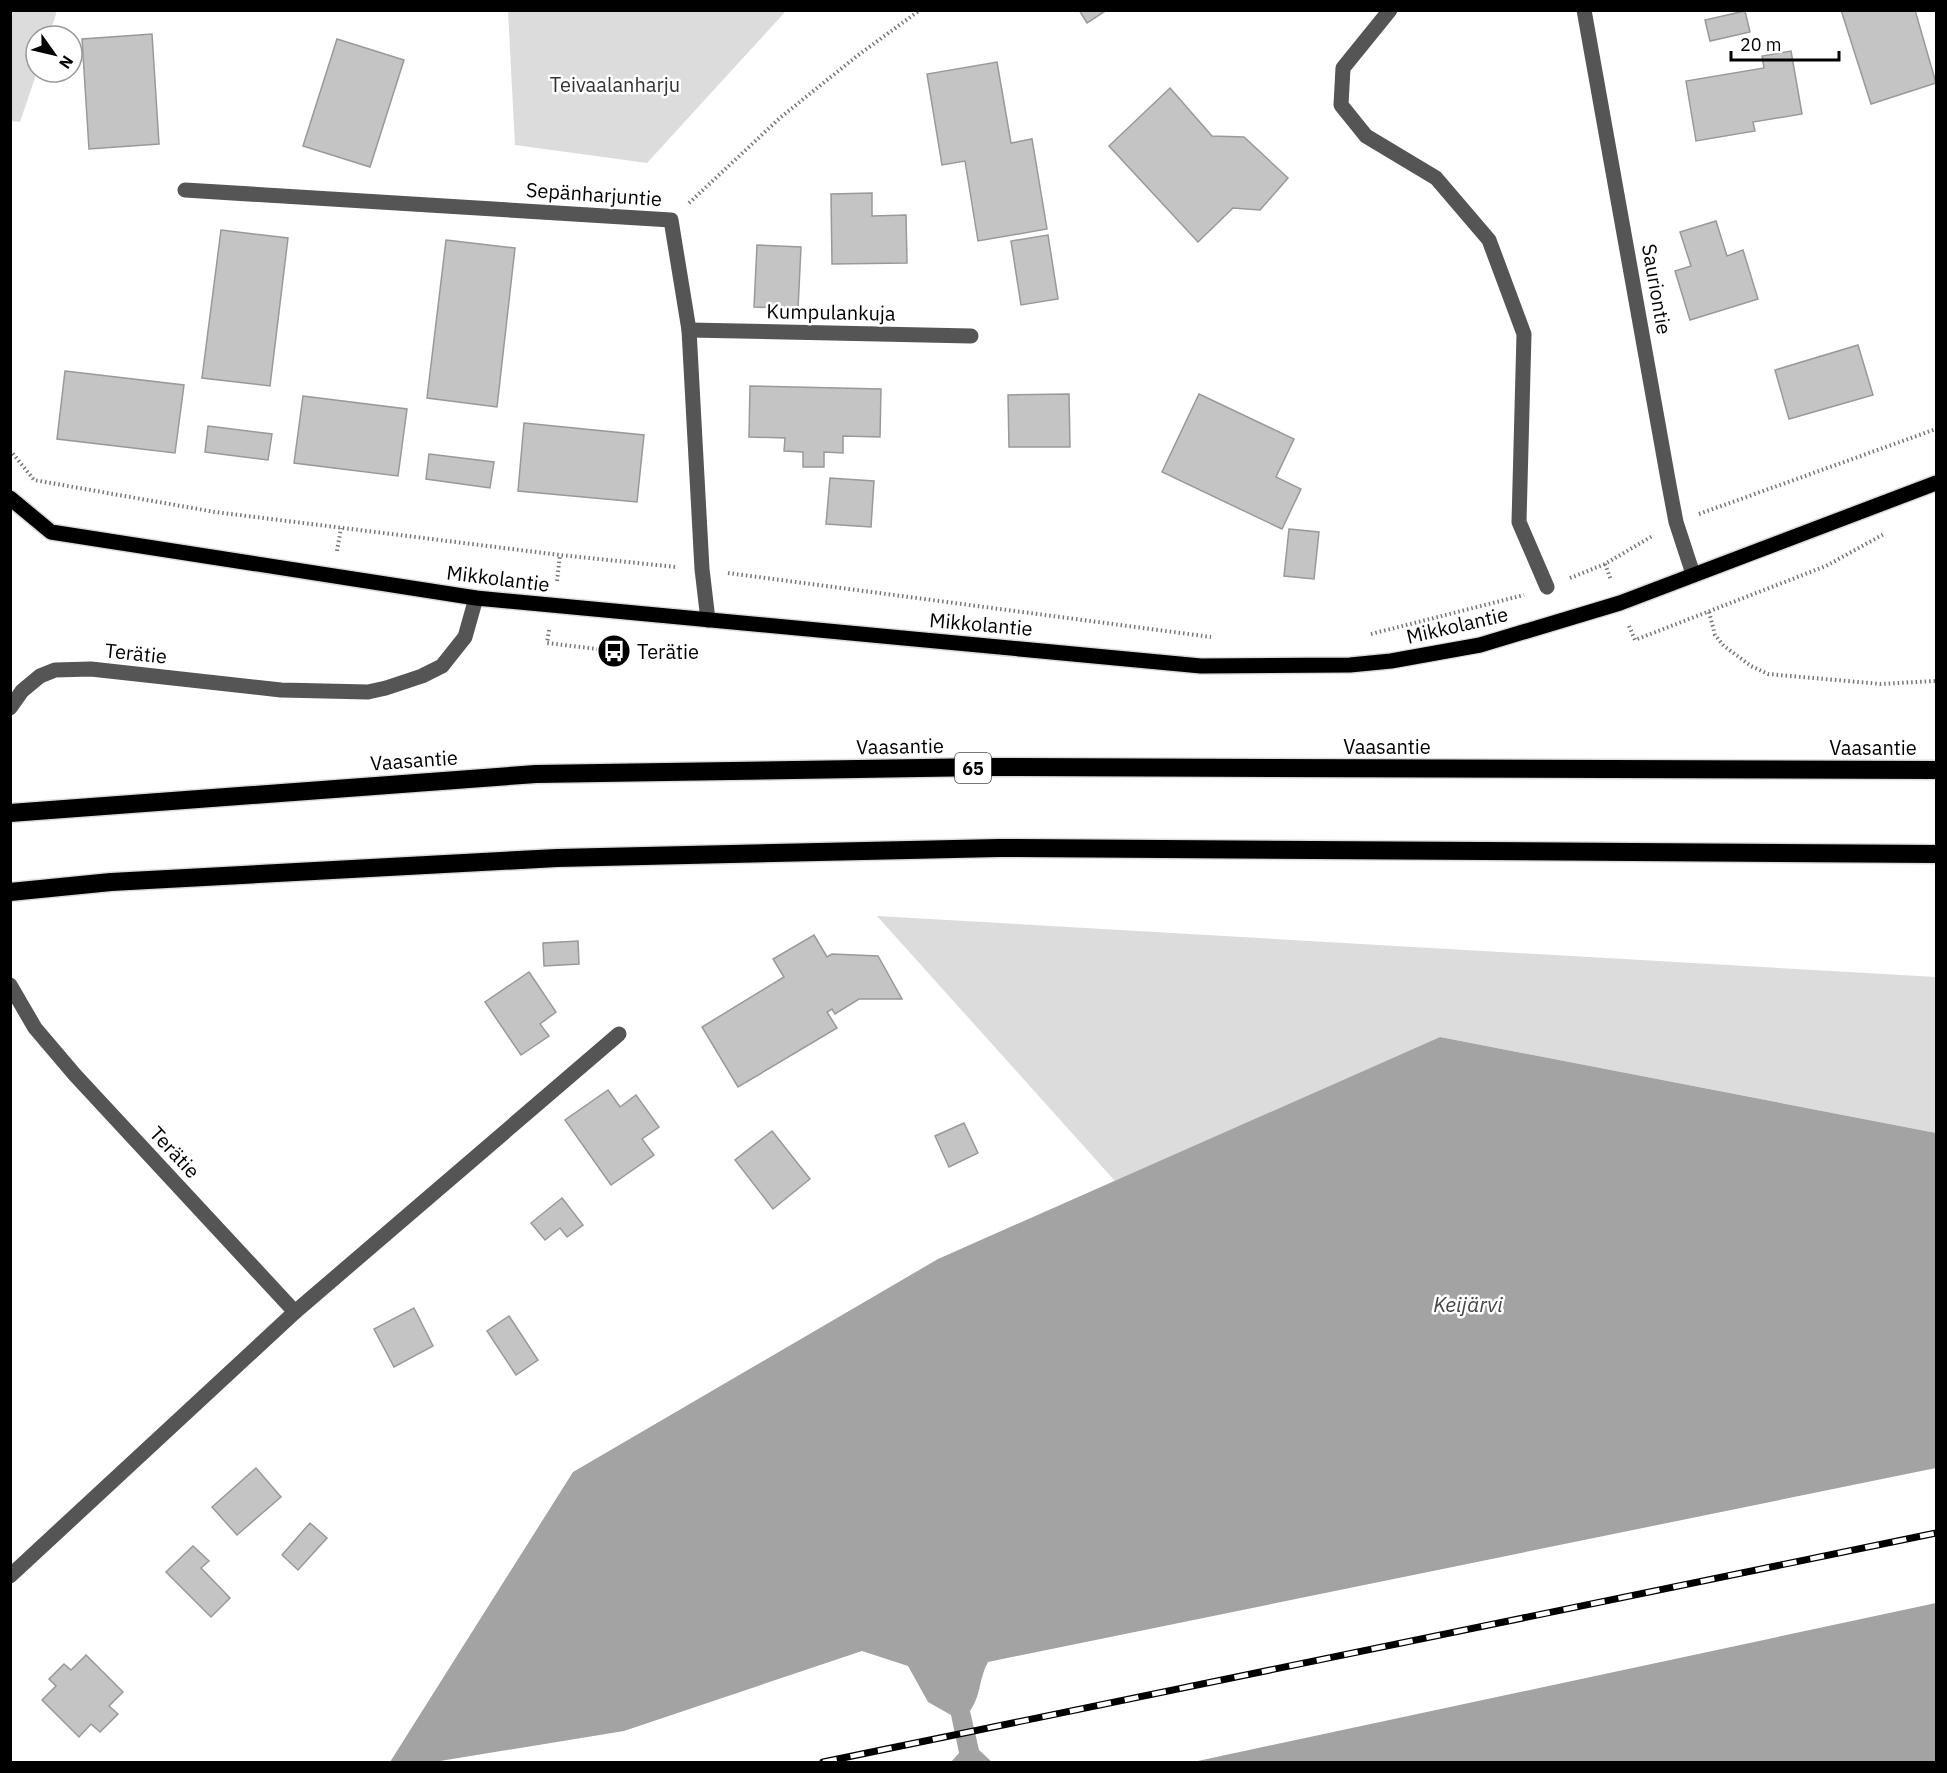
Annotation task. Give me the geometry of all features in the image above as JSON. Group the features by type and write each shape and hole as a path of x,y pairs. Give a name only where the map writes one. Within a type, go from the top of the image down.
{"highway":[{"name":"Vaasantie","path":"10,813 536,774 985,767 1936,770"},
{"path":"10,892 111,882 557,858 975,849 1936,854"}],"main road":[{"name":"Mikkolantie","path":"10,498 51,532 476,598 1202,666 1306,667 1390,661 1458,649 1620,603 1936,483"}],"street":[{"path":"1390,10 1343,68 1341,105 1366,136 1436,178 1489,240 1524,334 1519,522 1547,587"},
{"name":"Sauriontie","path":"1584,10 1676,522 1693,574"},
{"name":"Sepänharjuntie","path":"185,190 671,220 689,330 702,569 708,620"},
{"name":"Kumpulankuja","path":"689,330 971,336"},
{"name":"Terätie","path":"10,708 30,684 56,670 91,669 281,690 368,692 386,688 422,676 442,666 465,637 476,598"},
{"name":"Terätie","path":"10,985 35,1028 75,1075 295,1312"},
{"path":"10,1576 295,1312 619,1034"}],"path":[{"path":"671,220 780,117 920,10"},
{"path":"1370,634 1516,598 1547,587 1605,564 1676,522 1936,429"},
{"path":"10,450 34,480 214,512 560,555 702,569 1212,637"},
{"path":"1605,564 1635,640 1826,566 1889,532"},
{"path":"553,605 547,643 614,651"},
{"path":"1709,612 1715,635 1724,646 1751,666 1768,674 1881,684 1936,681"}],"green space":[{"name":"Teivaalanharju","path":"508,10 786,11 647,163 515,145"},
{"path":"10,11 57,11 53,24 24,24 24,84 33,84 20,122 11,121"},
{"path":"877,916 1936,977 1936,1133 1440,1037 1115,1181"}],"water":[{"name":"Keijärvi","path":"1440,1037 1936,1133 1936,1468 988,1662 970,1711 979,1750 992,1762 951,1762 959,1753 951,1715 928,1702 908,1666 862,1651 624,1731 434,1762 390,1762 573,1472 938,1259"},
{"path":"1936,1603 1936,1762 1193,1762"}],"building":[{"path":"1079,10 1107,10 1087,23"},
{"path":"1841,10 1915,10 1936,83 1871,104"},
{"path":"1745,11 1750,32 1710,41 1705,20"},
{"path":"152,34 159,144 89,149 84,39"},
{"path":"337,39 404,60 370,167 303,146"},
{"path":"1791,51 1802,114 1753,122 1755,131 1696,141 1686,81 1764,68 1762,56"},
{"path":"997,62 1011,143 1032,139 1047,229 978,241 965,161 942,165 927,74"},
{"path":"1170,88 1212,136 1244,137 1288,178 1260,210 1233,208 1198,242 1109,146"},
{"path":"872,193 872,216 906,215 907,263 832,264 831,194"},
{"path":"1716,221 1727,256 1743,250 1758,299 1690,320 1675,271 1691,266 1680,232"},
{"path":"221,230 288,238 270,386 202,378"},
{"path":"1048,235 1058,299 1021,305 1011,241"},
{"path":"446,240 515,248 497,407 427,398"},
{"path":"757,245 801,247 798,309 754,307"},
{"path":"1858,345 1873,395 1789,419 1775,370"},
{"path":"65,371 184,385 175,453 57,439"},
{"path":"750,386 881,389 880,437 843,436 843,453 824,452 824,467 803,467 803,452 784,451 785,438 749,437"},
{"path":"1069,394 1070,447 1009,447 1008,395"},
{"path":"1199,394 1294,439 1276,477 1301,489 1282,529 1162,472"},
{"path":"303,396 407,409 398,476 294,463"},
{"path":"524,423 644,435 637,502 518,491"},
{"path":"208,426 272,434 268,460 205,452"},
{"path":"429,454 494,462 490,488 426,479"},
{"path":"830,478 874,481 871,527 826,524"},
{"path":"1289,529 1319,532 1314,579 1284,576"},
{"path":"814,935 827,957 832,954 878,956 902,999 859,999 835,1014 832,1009 827,1012 837,1028 738,1087 702,1027 784,977 773,959"},
{"path":"578,941 579,964 544,966 543,943"},
{"path":"529,972 556,1012 540,1024 549,1036 521,1055 485,1002"},
{"path":"608,1090 620,1107 636,1095 659,1127 642,1139 654,1155 611,1185 565,1120"},
{"path":"964,1123 978,1153 949,1167 935,1136"},
{"path":"772,1131 810,1179 773,1209 735,1160"},
{"path":"562,1198 583,1225 567,1237 560,1228 545,1240 531,1223"},
{"path":"414,1308 433,1346 394,1367 374,1329"},
{"path":"509,1316 538,1360 516,1375 487,1331"},
{"path":"256,1468 281,1497 237,1535 212,1507"},
{"path":"310,1523 327,1538 298,1570 282,1555"},
{"path":"193,1546 209,1561 201,1568 230,1598 211,1617 166,1572"},
{"path":"86,1655 123,1692 109,1706 118,1714 100,1732 91,1724 79,1737 42,1700 56,1686 49,1679 64,1664 71,1670"}],"railway":[{"path":"823,1762 1936,1533"}],"place":[{"name":"Terätie","path":"614,651"}]}
